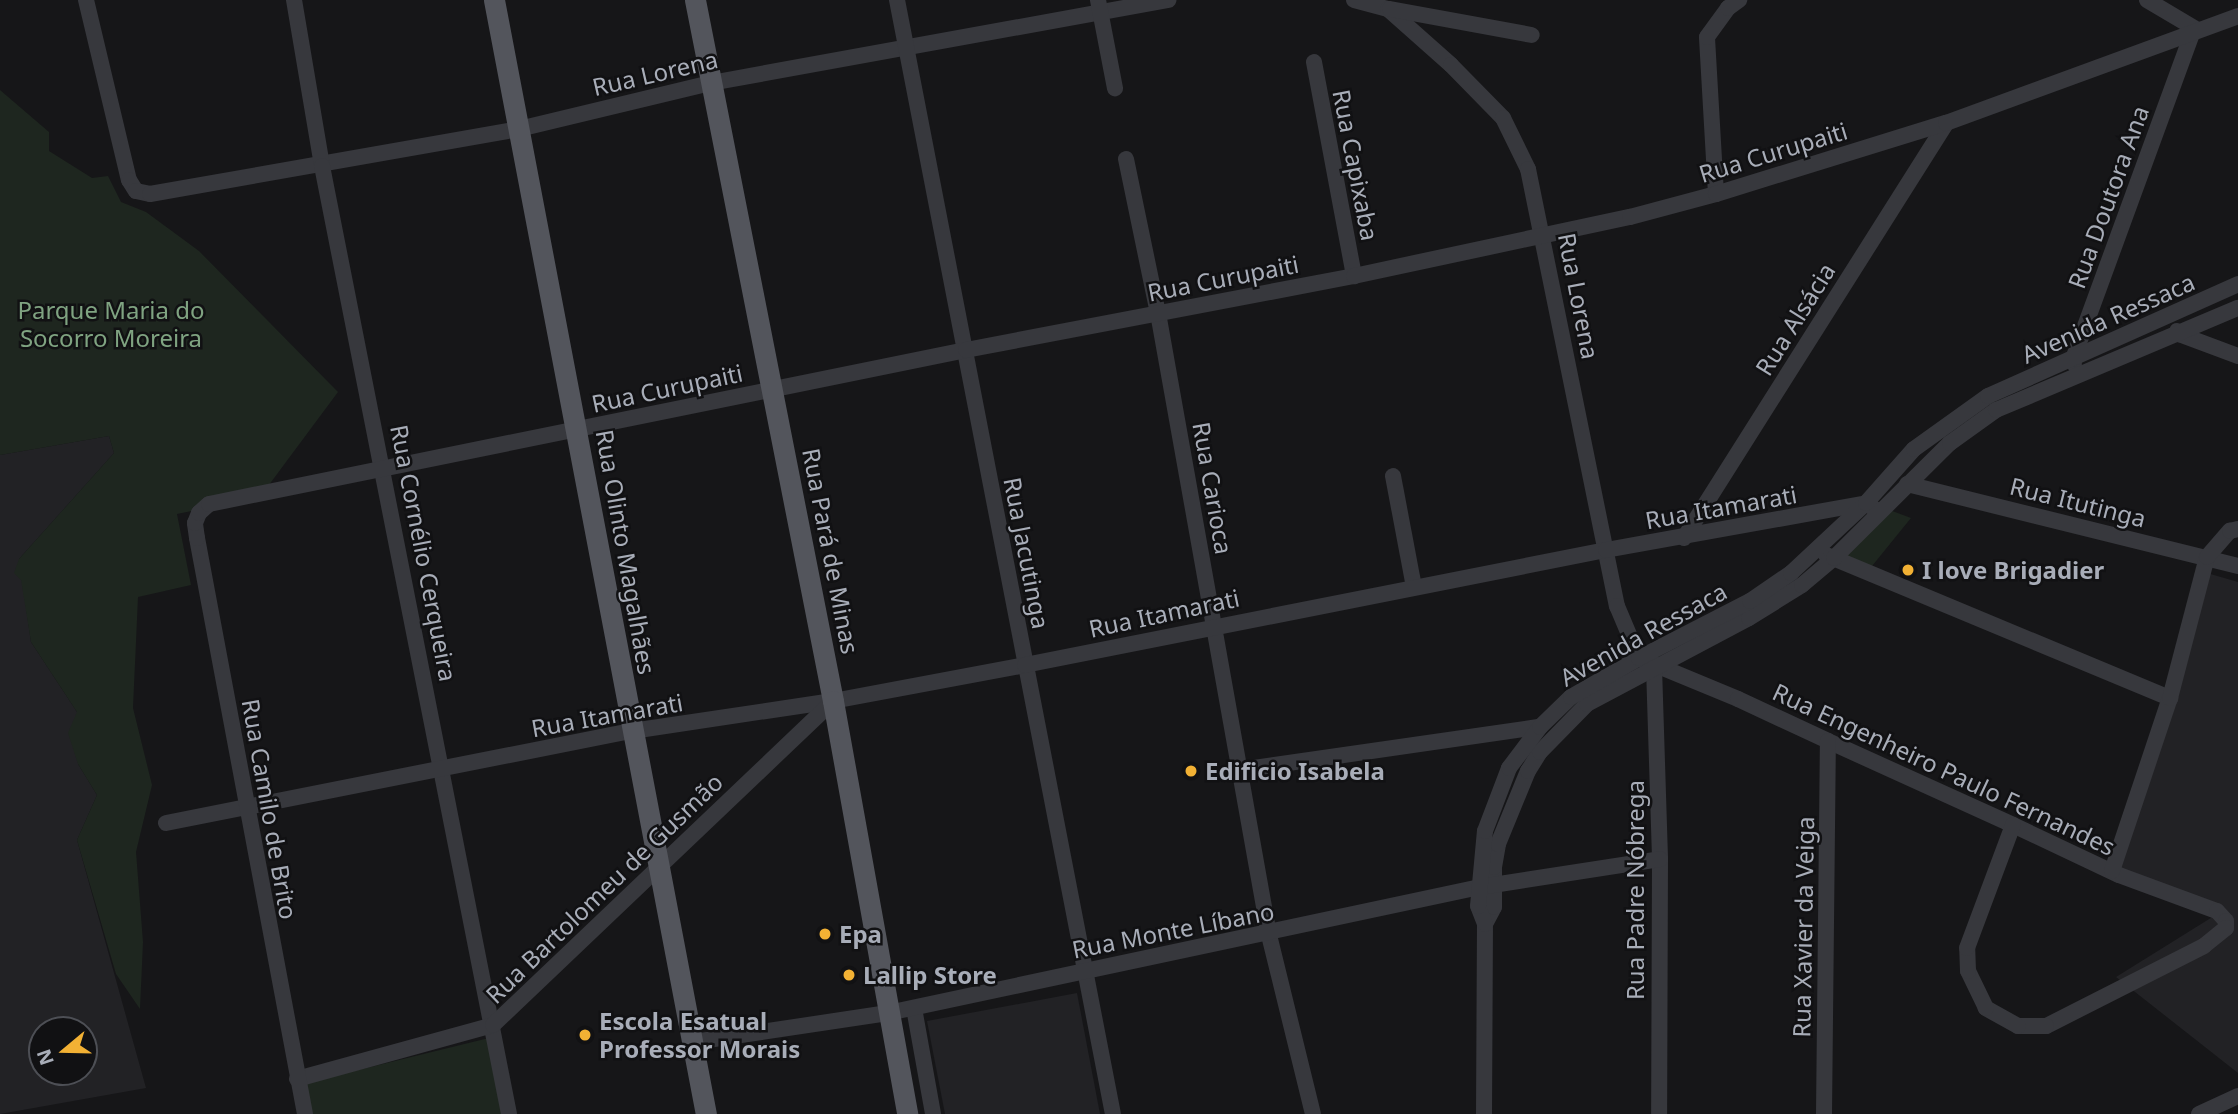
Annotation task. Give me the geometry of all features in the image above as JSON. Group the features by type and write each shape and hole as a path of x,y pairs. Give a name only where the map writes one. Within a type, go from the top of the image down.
{"main road":[{"name":"Rua Olinto Magalhães","path":"494,0 706,1114"},
{"name":"Rua Pará de Minas","path":"695,0 833,701 906,1114"}],"street":[{"name":"Rua Lorena","path":"86,0 129,180 136,191 150,194 322,166 519,129 711,83 906,48 1099,6 1169,0"},
{"name":"Rua Cornélio Cerqueira","path":"294,0 322,166 384,468 509,1114"},
{"name":"Rua Jacutinga","path":"897,0 1113,1114"},
{"name":"Rua Lorena","path":"1354,0 1388,9 1451,65 1503,118 1528,169 1617,606 1639,658"},
{"path":"1716,194 1707,37 1728,8 1739,0"},
{"path":"2147,0 2194,31"},
{"path":"1099,6 1115,88"},
{"path":"1388,9 1532,35"},
{"name":"Rua Curupaiti","path":"199,513 209,504 577,431 773,388 1354,276 1630,217 1716,194 1946,123 2238,16"},
{"name":"Rua Doutora Ana","path":"2073,359 2194,31"},
{"name":"Rua Capixaba","path":"1314,62 1354,276"},
{"name":"Rua Alsácia","path":"1684,538 1946,123"},
{"name":"Rua Carioca","path":"1126,159 1158,313 1269,935 1313,1114"},
{"name":"Avenida Ressaca","path":"1484,1114 1485,924 1478,906 1494,867 1504,822 1540,752 1587,704 1749,618 1802,585 1834,558 1914,449 1947,423 1988,396 2238,284"},
{"name":"Avenida Ressaca","path":"1487,886 1485,831 1509,768 1540,727 1571,697 1749,601 1907,484 1950,443 1996,410 2238,308"},
{"path":"2169,316 2179,334 2238,356"},
{"path":"2073,359 2078,376"},
{"path":"1393,475 1414,587"},
{"name":"Rua Itutinga","path":"1907,484 2238,566"},
{"name":"Rua Itamarati","path":"166,823 632,731 833,701 1025,665 1214,625 1606,550 1872,508"},
{"name":"Rua Camilo de Brito","path":"199,513 195,523 197,538 304,1114"},
{"path":"2112,871 2170,698 2207,557 2230,531 2238,529"},
{"path":"1817,552 2170,698"},
{"path":"1639,658 1654,667"},
{"name":"Rua Engenheiro Paulo Fernandes","path":"1654,667 1738,699 1828,741 2012,825 2112,871 2217,911 2226,921 2225,928 2204,946 2046,1027 2018,1026 1986,1008 1968,971 1967,948 2012,825"},
{"name":"Rua Padre Nóbrega","path":"1654,667 1660,859 1658,1114"},
{"name":"Rua Bartolomeu de Gusmão","path":"297,1079 492,1025 833,701"},
{"path":"1240,770 1540,727"},
{"name":"Rua Xavier da Veiga","path":"1824,1114 1828,741"},
{"name":"Rua Monte Líbano","path":"694,1042 888,1013 1083,970 1269,935 1487,886 1660,859"},
{"path":"914,1008 933,1114"},
{"path":"2199,1114 2238,1096"}],"shaded area":[{"path":"109,436 114,453 19,559 31,642 77,712 78,764 97,795 77,840 146,1088 0,1114 0,455"},
{"path":"2207,573 2238,582 2238,1073 2116,977 2222,911 2118,874"},
{"path":"1077,993 1100,1114 945,1114 927,1021"}],"green space":[{"name":"Parque Maria do Socorro Moreira","path":"0,90 49,132 49,151 92,178 108,176 121,202 146,212 199,251 338,392 260,497 177,514 191,585 138,597 133,708 152,785 136,852 143,942 140,1009 116,974 77,840 97,795 78,764 68,733 77,712 31,642 21,580 14,573 19,559 114,453 109,436 0,455"},
{"path":"1887,509 1911,518 1868,571 1838,562"},
{"path":"489,1038 504,1114 311,1114 305,1083"}],"place":[{"name":"I love Brigadier","path":"1908,570"},
{"name":"Edificio Isabela","path":"1191,771"},
{"name":"Epa","path":"825,934"},
{"name":"Lallip Store","path":"849,975"},
{"name":"Escola Esatual Professor Morais","path":"585,1035"}]}
